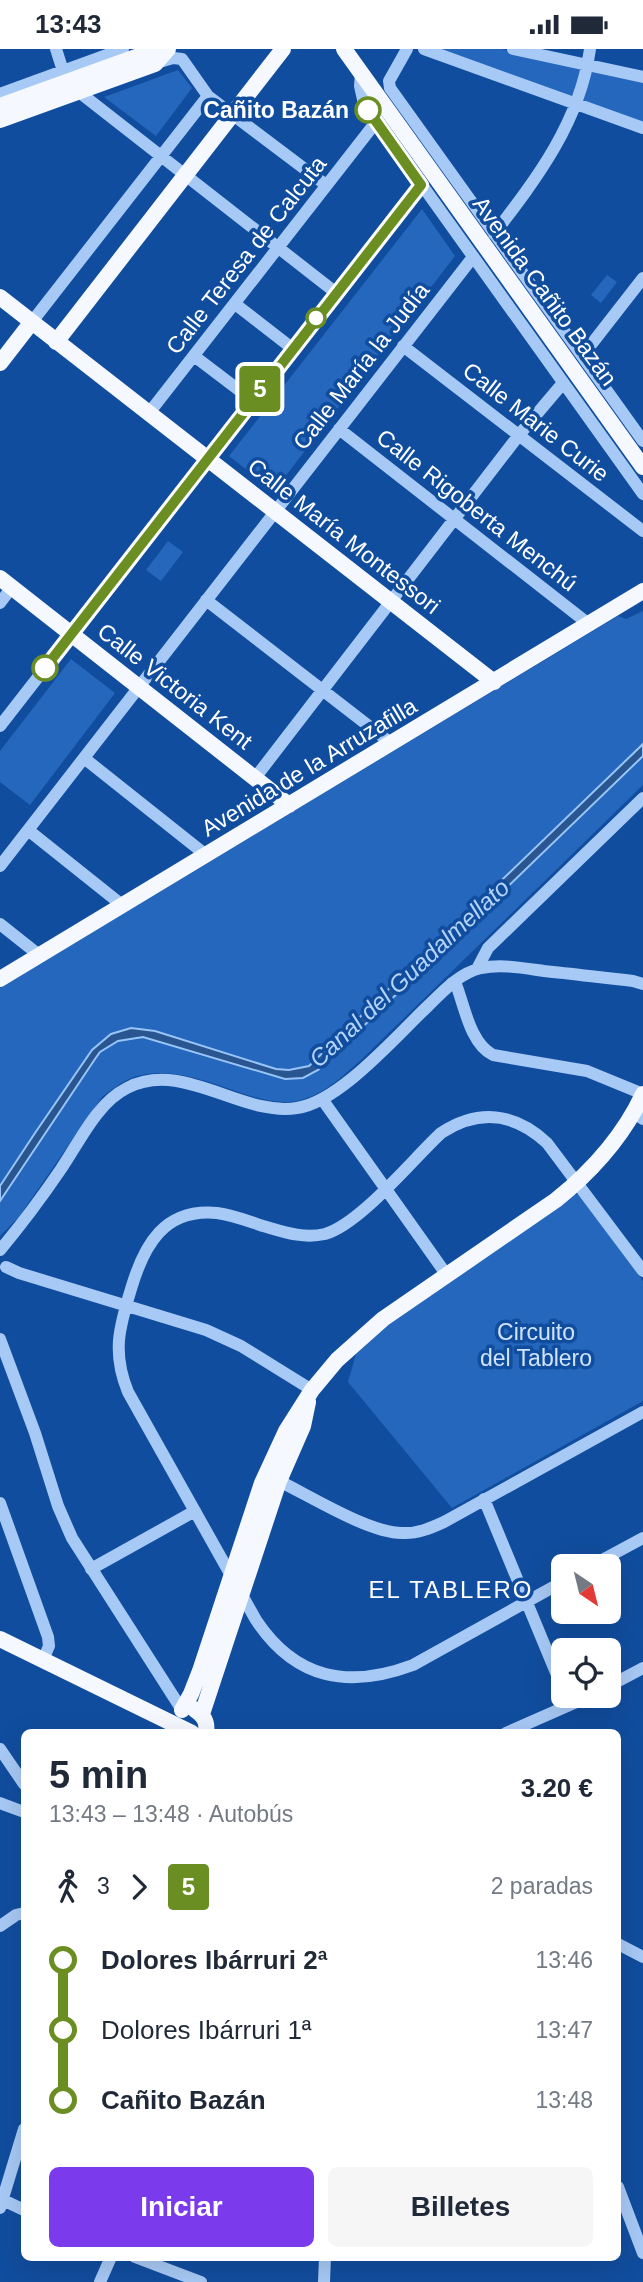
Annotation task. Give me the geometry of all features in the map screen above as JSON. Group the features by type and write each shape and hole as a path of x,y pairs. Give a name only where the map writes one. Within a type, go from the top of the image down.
{"main road":[{"path":"0,120 79,92 168,49"},
{"path":"56,342 283,49"},
{"name":"Avenida Cañito Bazán","path":"344,49 643,467"},
{"path":"0,106 157,56"},
{"name":"Calle María Montessori","path":"0,297 494,682"},
{"path":"0,363 32,323"},
{"name":"Calle Victoria Kent","path":"6,583 289,805"},
{"name":"Avenida de la Arruzafilla","path":"0,979 643,592"},
{"path":"178,1721 191,1694 267,1471 286,1431 312,1390 337,1360 383,1318 577,1183 638,1116 643,1094"},
{"path":"202,1714 279,1481 303,1426 312,1390"},
{"path":"0,1639 178,1721"},
{"path":"178,1721 193,1709 202,1714 206,1729"}],"street":[{"path":"56,49 63,71"},
{"path":"0,94 123,49"},
{"name":"Avenida Cañito Bazán","path":"407,49 389,81 390,87 583,355 604,412 643,494"},
{"path":"424,49 643,128"},
{"path":"513,49 643,77"},
{"path":"494,234 552,154 576,104 590,49"},
{"path":"157,56 179,57 208,96 326,185"},
{"name":"Avenida Cañito Bazán","path":"361,73 359,86 364,104 563,383 643,441"},
{"path":"79,92 335,292"},
{"path":"32,323 208,96"},
{"name":"Calle Teresa de Calcuta","path":"149,413 376,122"},
{"path":"0,726 335,292 421,185"},
{"name":"Avenida Cañito Bazán","path":"445,218 450,197 470,201"},
{"name":"Calle María la Judía","path":"0,866 473,257"},
{"path":"583,355 643,278"},
{"path":"239,307 288,345"},
{"name":"Calle Marie Curie","path":"403,346 643,530"},
{"path":"198,359 248,397"},
{"path":"255,778 519,435 563,383"},
{"name":"Calle Rigoberta Menchú","path":"339,429 590,625"},
{"path":"0,603 6,583"},
{"path":"206,600 392,744"},
{"path":"84,758 206,855"},
{"path":"477,969 488,948 643,798"},
{"path":"28,830 122,905"},
{"path":"0,924 39,955"},
{"path":"312,1390 223,1338 181,1321 3,1268 9,1262 8,1255 0,1249 37,1203 97,1115 111,1099 127,1088 148,1081 172,1081 277,1108 298,1108 322,1099 359,1072 452,983 477,969 503,966 643,984"},
{"path":"452,983 457,986 477,1039 486,1051 494,1055 587,1071 643,1094"},
{"path":"322,1099 446,1274"},
{"path":"551,1588 413,1665 390,1674 336,1677 288,1656 265,1634 230,1577 124,1383 117,1345 126,1305 140,1259 148,1245 170,1224 203,1213 218,1213 290,1234 313,1236 340,1229 441,1133 464,1121 489,1117 516,1122 536,1132 643,1270"},
{"path":"0,1339 35,1433 62,1517 178,1721"},
{"path":"279,1481 383,1531 401,1534 417,1532 435,1526 643,1412"},
{"path":"484,1499 551,1661"},
{"path":"0,1503 48,1637 49,1646 43,1660"},
{"path":"91,1569 195,1511"},
{"path":"613,1554 643,1538"},
{"path":"621,1680 643,1668"},
{"path":"513,1729 551,1707"},
{"path":"0,1749 21,1780"},
{"path":"0,1803 21,1811"},
{"path":"2,1921 21,1914"},
{"path":"621,1946 643,1957"},
{"path":"21,2139 1,2204 21,2209"},
{"path":"621,2195 643,2253"},
{"path":"100,2282 109,2261"},
{"path":"146,2261 201,2282"},
{"path":"324,2282 325,2261"}],"green space":[{"path":"434,49 501,49 643,81 643,125"},
{"path":"178,70 192,88 156,136 104,97"},
{"path":"422,209 455,256 274,491 229,456"},
{"path":"607,275 617,282 601,303 591,295"},
{"path":"168,541 183,552 161,581 146,570"},
{"path":"643,611 643,785 362,1059 320,1092 291,1102 251,1096 178,1074 148,1074 125,1081 102,1097 18,1218 0,1236 0,988 618,616 626,619"},
{"path":"71,659 115,693 30,805 0,782 0,751"},
{"name":"Circuito del Tablero","path":"579,1194 643,1281 643,1401 452,1508 348,1382 356,1354 387,1325 573,1195"}],"water":[{"name":"Canal del Guadalmellato","path":"643,744 643,756 318,1070 303,1078 285,1079 143,1037 118,1041 100,1052 0,1201 0,1186 35,1133 92,1050 111,1034 131,1028 155,1031 276,1069 289,1070 309,1066"}],"bus line":[{"name":"5","path":"45,668 421,185 368,110"}],"place":[{"name":"Cañito Bazán","path":"368,110"}],"district":[{"name":"EL TABLERO","path":"451,1589"}]}
